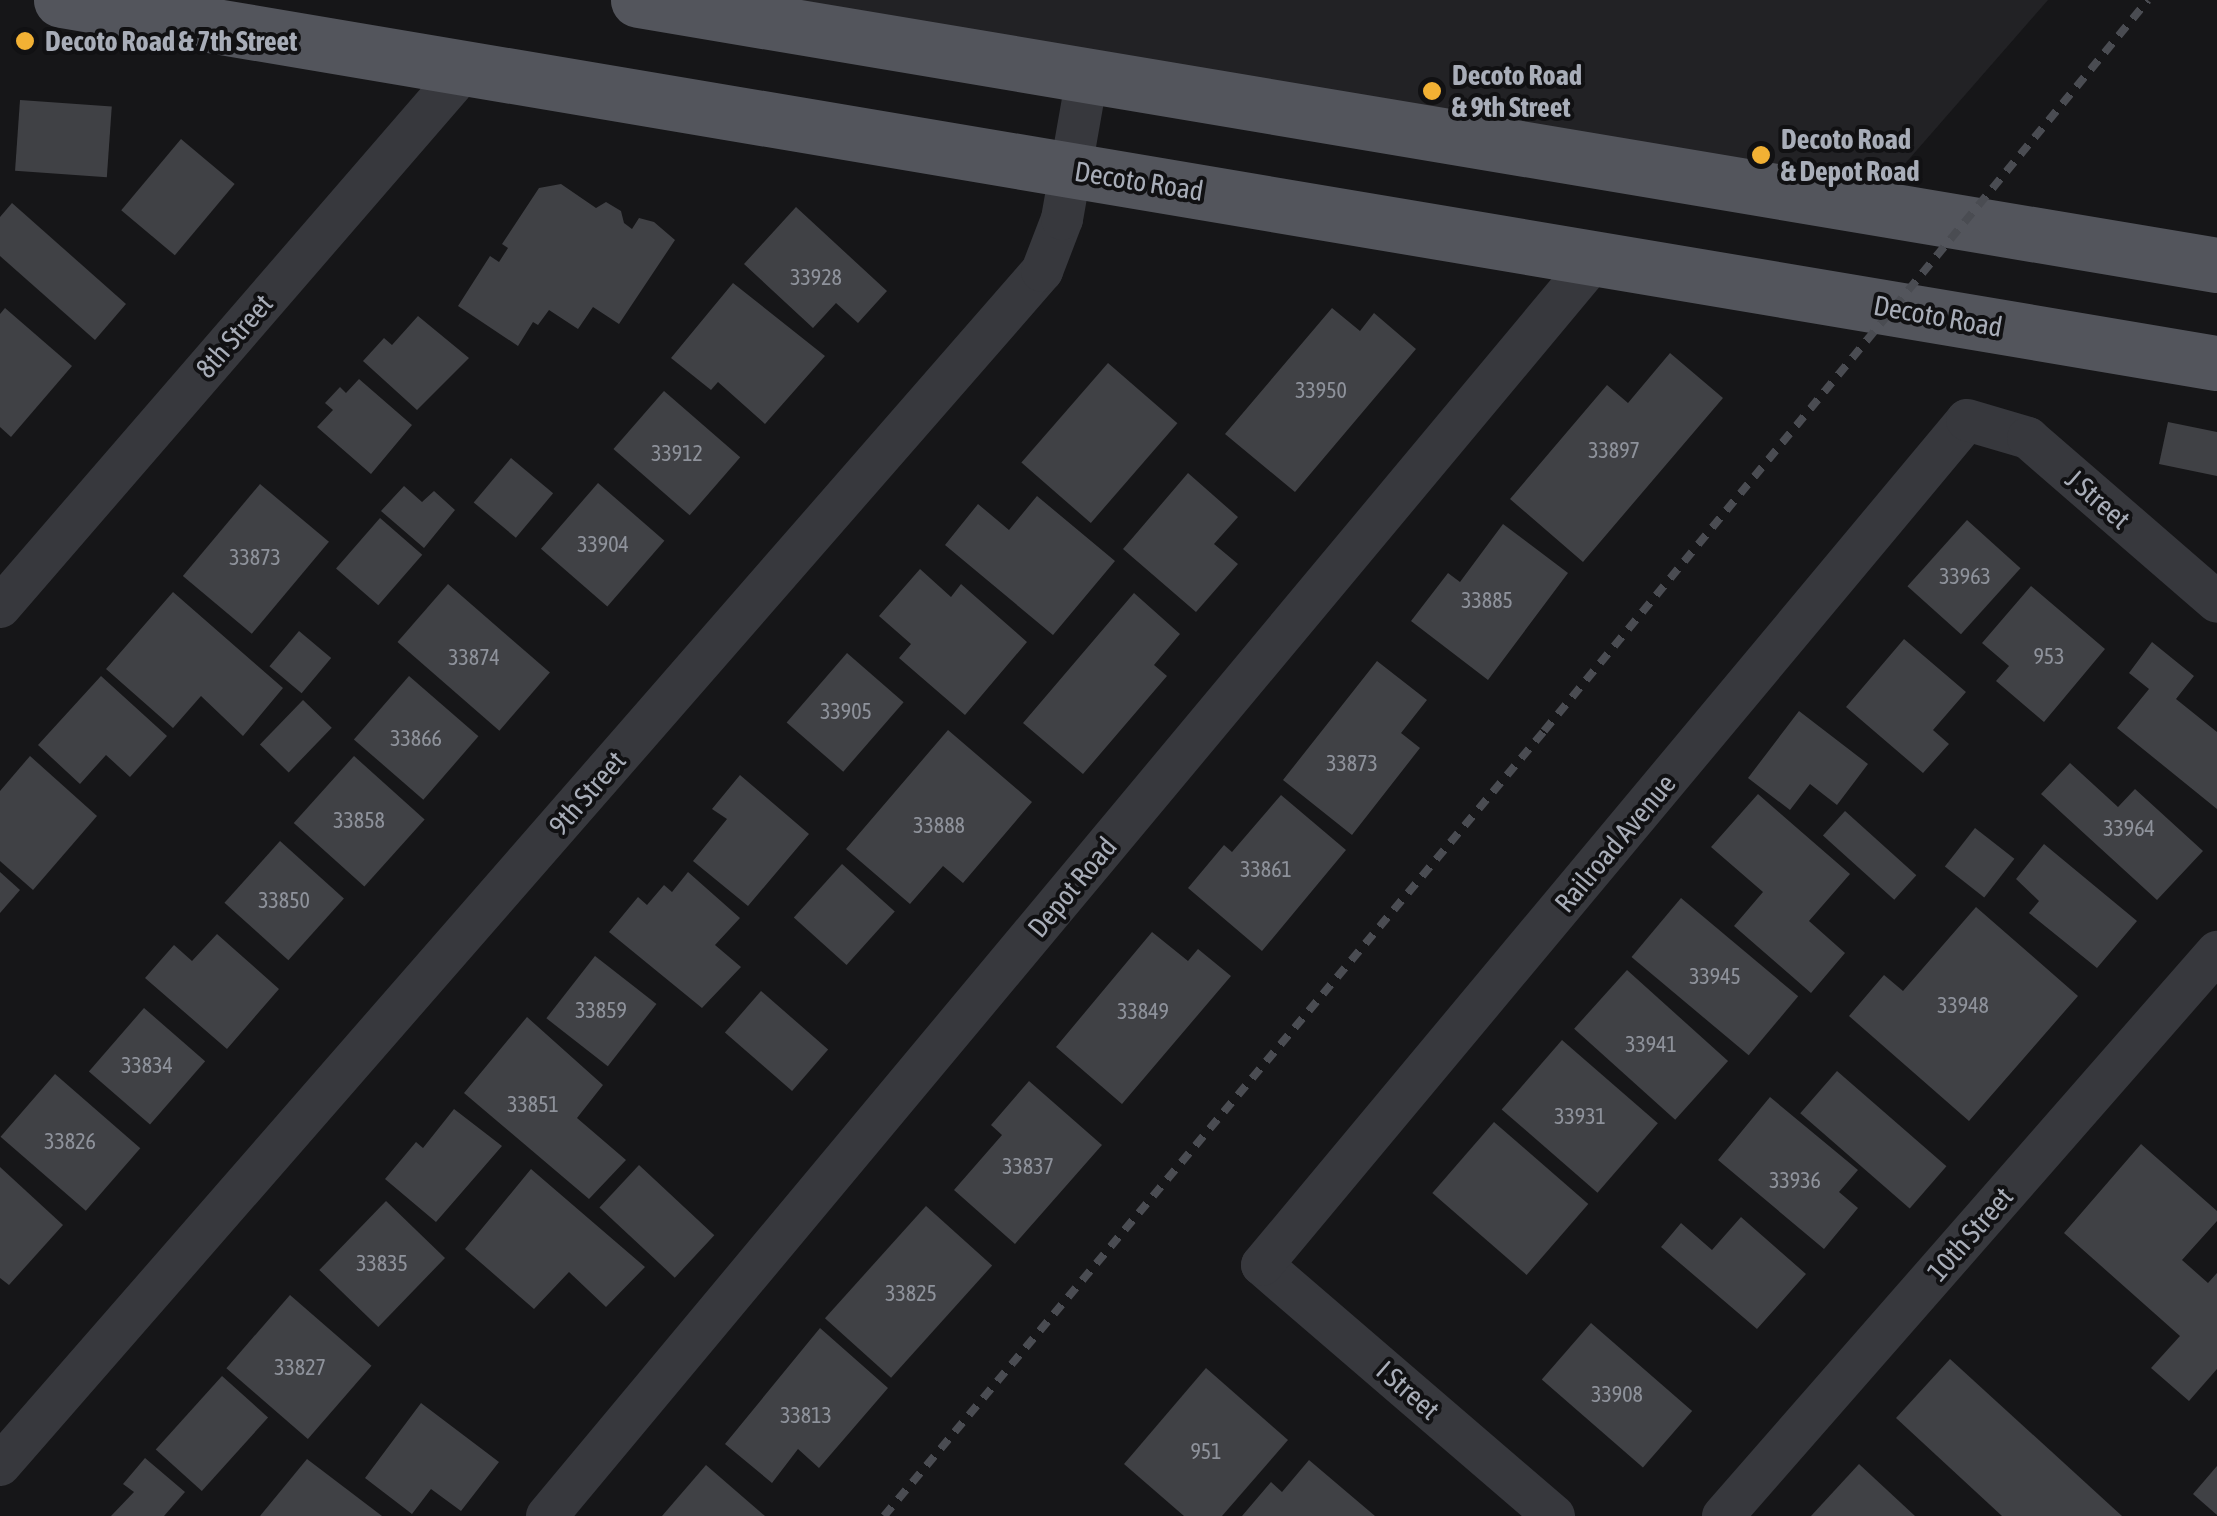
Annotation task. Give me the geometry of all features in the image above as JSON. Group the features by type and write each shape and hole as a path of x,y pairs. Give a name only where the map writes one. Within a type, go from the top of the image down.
{"main road":[{"name":"Decoto Road","path":"62,0 2217,363"},
{"path":"638,0 2217,265"}],"street":[{"name":"8th Street","path":"0,607 468,66"},
{"name":"9th Street","path":"0,1465 1042,270 1062,220 1087,77"},
{"name":"Depot Road","path":"546,1516 1597,257"},
{"name":"J Street","path":"1967,420 2028,438 2217,602"},
{"name":"Railroad Avenue","path":"1262,1265 1967,420"},
{"name":"10th Street","path":"1723,1516 2217,952"},
{"name":"I Street","path":"1262,1265 1554,1516"}],"shaded area":[{"path":"762,0 2048,0 1882,190"}],"building":[{"path":"20,100 112,106 107,177 15,171"},
{"path":"181,139 235,184 175,255 121,210"},
{"path":"561,184 596,208 606,202 621,211 624,223 632,229 639,218 654,222 675,240 619,324 593,307 578,329 549,310 538,325 533,322 518,346 458,306 490,256 499,262 508,248 502,244 539,188"},
{"path":"12,203 126,304 95,340 0,256 0,217"},
{"path":"796,207 887,291 858,323 836,303 813,328 744,264"},
{"path":"733,283 825,356 765,424 718,382 711,390 671,358"},
{"path":"5,308 72,366 11,437 0,427 0,314"},
{"path":"1332,308 1360,331 1374,313 1416,349 1295,492 1225,434"},
{"path":"418,316 469,358 417,410 363,361 384,338 392,345"},
{"path":"1670,353 1723,398 1583,562 1510,499 1607,385 1628,403"},
{"path":"1108,363 1177,423 1091,523 1021,463"},
{"path":"359,379 412,425 371,474 317,427 333,410 325,403 340,387 346,393"},
{"path":"664,391 740,457 690,515 613,449"},
{"path":"2168,422 2217,432 2217,476 2159,464"},
{"path":"511,458 553,493 516,538 474,502"},
{"path":"1188,473 1238,517 1214,544 1238,564 1196,612 1123,549"},
{"path":"598,483 664,541 607,606 541,549"},
{"path":"260,484 329,542 252,634 183,576"},
{"path":"404,486 422,502 434,491 455,510 424,548 381,511"},
{"path":"1037,496 1115,561 1053,635 945,545 978,504 1009,530"},
{"path":"380,518 422,555 378,605 336,569"},
{"path":"1967,520 2021,568 1961,634 1907,586"},
{"path":"1503,524 1568,573 1488,680 1411,621 1448,573 1460,582"},
{"path":"920,569 951,597 961,584 1027,642 965,715 899,658 911,644 879,616"},
{"path":"448,584 550,673 499,731 397,642"},
{"path":"2031,586 2105,649 2044,722 1996,681 2009,666 1982,643"},
{"path":"173,592 283,688 243,736 201,696 173,728 106,669"},
{"path":"1134,593 1180,634 1154,665 1167,676 1083,774 1023,723"},
{"path":"299,631 331,658 302,693 269,666"},
{"path":"1904,639 1966,692 1933,730 1949,744 1923,773 1846,707"},
{"path":"2152,642 2194,676 2176,699 2217,732 2217,809 2117,728 2149,689 2129,673"},
{"path":"847,653 904,702 843,772 787,722"},
{"path":"1377,661 1427,700 1401,733 1420,748 1352,835 1283,780"},
{"path":"101,676 167,736 130,777 106,755 80,784 38,745"},
{"path":"409,676 478,736 423,800 354,739"},
{"path":"303,700 332,728 289,772 260,745"},
{"path":"1799,711 1868,764 1837,805 1810,784 1790,810 1748,778"},
{"path":"948,730 1032,802 963,883 943,866 910,904 846,849"},
{"path":"30,756 97,816 33,890 0,861 0,791"},
{"path":"354,756 425,820 364,886 294,823"},
{"path":"2070,763 2118,807 2135,789 2203,851 2157,900 2041,794"},
{"path":"740,775 809,834 748,906 693,861 727,819 712,809"},
{"path":"1758,794 1850,874 1809,921 1845,953 1811,993 1734,926 1763,892 1711,847"},
{"path":"1281,795 1346,850 1262,951 1188,888 1224,845 1232,852"},
{"path":"1845,811 1916,875 1894,900 1823,836"},
{"path":"1975,828 2014,859 1984,897 1945,867"},
{"path":"280,841 344,899 288,960 224,903"},
{"path":"2044,844 2137,921 2097,968 2029,913 2039,901 2016,879"},
{"path":"842,864 895,912 847,965 794,918"},
{"path":"0,872 20,890 0,913"},
{"path":"688,872 740,918 715,945 741,967 702,1008 609,932 638,897 647,905 664,885 672,892"},
{"path":"1681,898 1798,996 1749,1055 1632,957"},
{"path":"1976,907 2078,996 1969,1121 1849,1016 1884,975 1903,991"},
{"path":"1152,932 1188,961 1198,949 1231,976 1122,1104 1056,1047"},
{"path":"217,934 279,989 227,1049 145,978 174,945 192,961"},
{"path":"595,956 656,1004 608,1066 546,1018"},
{"path":"1627,970 1728,1061 1675,1120 1574,1029"},
{"path":"761,991 828,1049 792,1091 725,1033"},
{"path":"144,1008 205,1061 150,1125 89,1071"},
{"path":"527,1017 603,1085 577,1118 626,1160 589,1199 464,1093"},
{"path":"1562,1040 1658,1123 1597,1193 1502,1109"},
{"path":"1837,1071 1946,1166 1910,1208 1800,1113"},
{"path":"55,1074 140,1148 86,1211 1,1137"},
{"path":"1029,1081 1102,1145 1015,1244 954,1190 1002,1135 991,1125"},
{"path":"1770,1097 1858,1170 1839,1192 1858,1208 1824,1249 1718,1160"},
{"path":"454,1109 502,1146 436,1222 385,1179 416,1142 423,1148"},
{"path":"1494,1122 1588,1204 1527,1275 1432,1193"},
{"path":"2141,1144 2217,1211 2217,1221 2182,1260 2208,1283 2217,1273 2217,1369 2189,1401 2151,1368 2180,1336 2064,1233"},
{"path":"639,1165 714,1235 675,1278 599,1207"},
{"path":"0,1167 63,1225 9,1285 0,1278"},
{"path":"531,1169 645,1267 606,1307 569,1272 534,1309 465,1249"},
{"path":"386,1201 445,1258 378,1327 319,1270"},
{"path":"926,1206 992,1266 891,1378 825,1318"},
{"path":"1741,1217 1806,1274 1757,1329 1661,1247 1681,1223 1712,1250"},
{"path":"290,1295 372,1366 308,1439 226,1368"},
{"path":"1591,1323 1692,1411 1643,1468 1542,1380"},
{"path":"820,1328 888,1388 819,1468 798,1449 772,1483 725,1444"},
{"path":"1950,1359 2122,1516 2002,1516 1896,1418"},
{"path":"1206,1368 1288,1440 1222,1516 1184,1516 1124,1464"},
{"path":"222,1376 268,1417 202,1491 156,1450"},
{"path":"421,1403 499,1462 461,1511 431,1489 412,1514 365,1478"},
{"path":"145,1458 185,1492 164,1516 111,1516 134,1492 123,1484"},
{"path":"307,1459 382,1516 260,1516"},
{"path":"1309,1460 1375,1516 1242,1516 1271,1482 1282,1492"},
{"path":"1859,1464 1915,1516 1811,1516"},
{"path":"706,1465 765,1516 662,1516"},
{"path":"2217,1466 2217,1515 2193,1494"}],"railway":[{"path":"884,1516 1544,731 2148,0"}],"place":[{"name":"Decoto Road & 7th Street","path":"25,41"},
{"name":"Decoto Road & 9th Street","path":"1432,91"},
{"name":"Decoto Road & Depot Road","path":"1761,155"}]}
